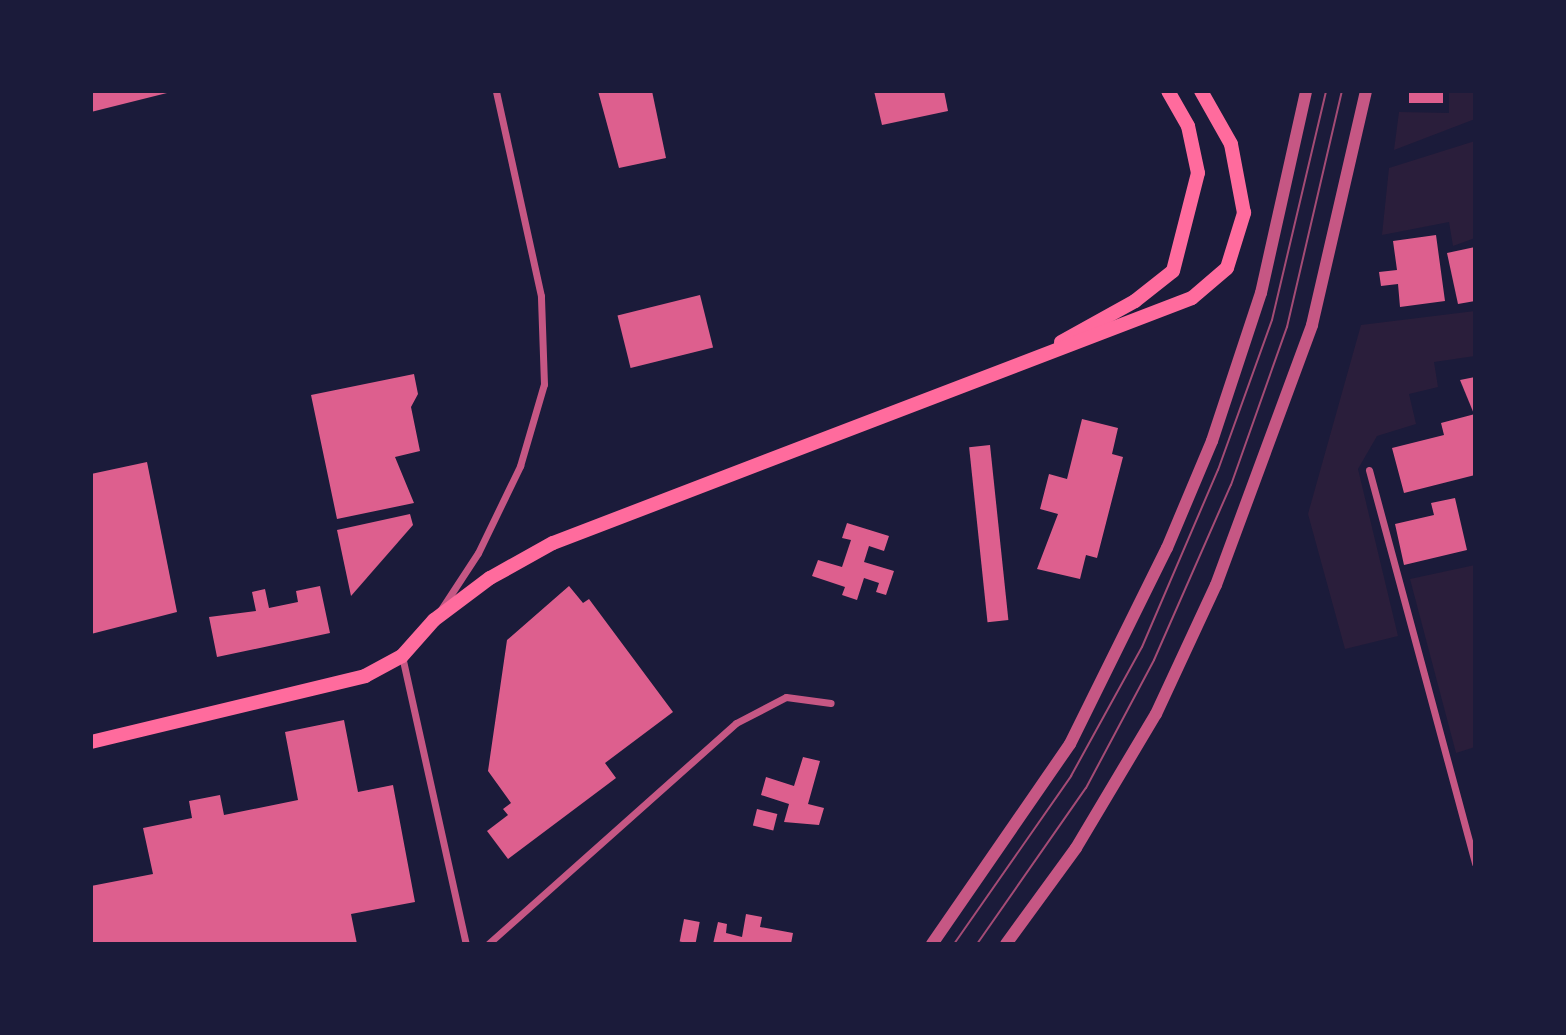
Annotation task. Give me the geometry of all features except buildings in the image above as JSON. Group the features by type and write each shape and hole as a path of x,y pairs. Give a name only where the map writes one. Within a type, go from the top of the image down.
{"main road":[{"path":"1020,365 1135,301 1173,271 1198,173 1188,126 1168,91"},
{"path":"91,742 332,687 402,656 433,621 553,543 1160,313 1227,268 1240,242 1244,188 1231,144 1201,91"}],"street":[{"path":"433,621 478,553 520,466 544,384 541,296 496,91"},
{"path":"932,944 1070,744 1167,548 1217,428 1261,293 1306,91"},
{"path":"1006,944 1076,848 1156,714 1216,585 1312,324 1366,91"},
{"path":"1369,470 1475,864"},
{"path":"402,656 466,944"},
{"path":"488,944 736,723 786,697 831,703"}],"shaded area":[{"path":"1449,91 1475,91 1475,119 1394,150 1399,112 1449,113"},
{"path":"1475,141 1475,238 1453,246 1449,222 1382,235 1389,168"},
{"path":"1475,311 1475,356 1434,362 1438,387 1409,394 1416,424 1377,436 1358,469 1398,636 1345,649 1308,514 1361,325"},
{"path":"1475,565 1475,747 1456,753 1410,579"}],"tram line":[{"path":"954,944 1071,776 1142,647 1218,470 1272,320 1326,91"},
{"path":"977,944 1086,788 1154,660 1231,485 1287,327 1342,91"}]}
